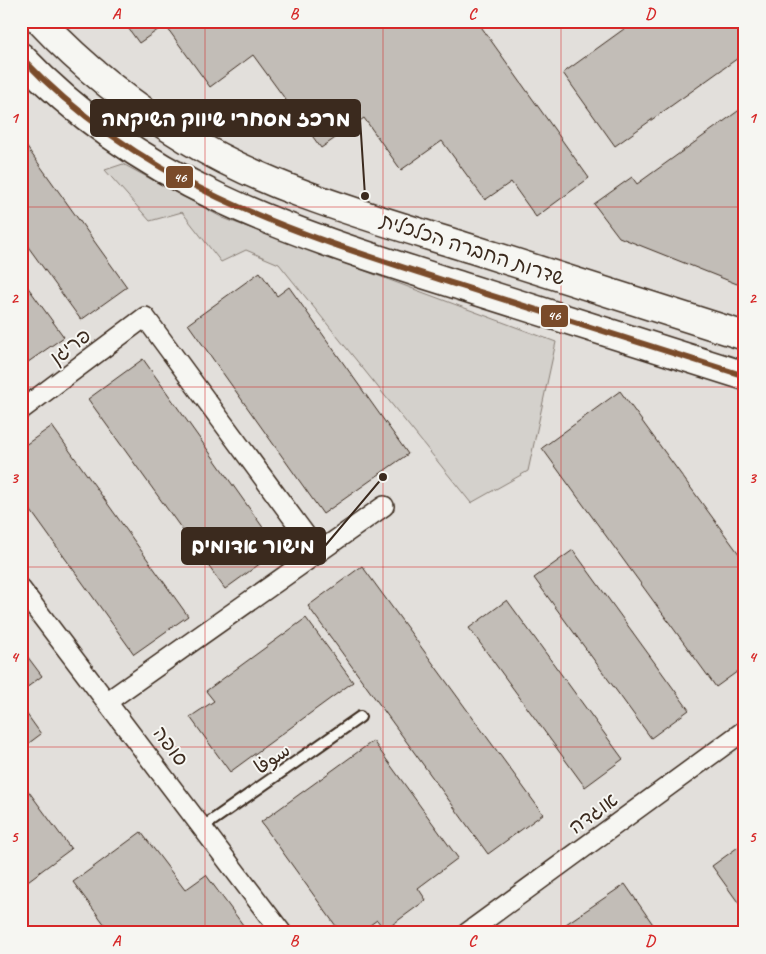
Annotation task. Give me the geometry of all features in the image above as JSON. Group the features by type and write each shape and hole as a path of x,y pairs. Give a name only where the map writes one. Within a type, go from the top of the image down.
{"main road":[{"name":"שדרות החברה הכלכלית","path":"40,21 86,67 118,93 188,140 266,178 354,212 745,336"},
{"name":"שדרות החברה הכלכלית","path":"21,57 60,95 94,124 169,173 250,213 342,248 745,376"}],"street":[{"name":"פריגן","path":"21,410 145,317 318,552"},
{"path":"108,701 384,506"},
{"name":"סופה","path":"21,588 282,933"},
{"name":"אוגדה","path":"467,933 745,730"}],"lane":[{"name":"سوفا","path":"203,828 360,717"}],"shaded area":[{"path":"21,21 745,21 745,933 21,933"},
{"path":"123,164 223,218 556,342 528,471 471,503 279,264 246,250 221,262 182,212 150,221 105,170"}],"building":[{"path":"123,21 477,21 589,178 536,217 511,182 485,200 442,141 401,170 364,118 321,148 253,55 210,87 165,25 139,43"},
{"path":"635,21 745,21 745,53 615,146 563,73"},
{"path":"745,106 745,278 737,284 619,237 594,204 632,177 637,184"},
{"path":"21,139 127,287 81,320 21,237"},
{"path":"260,272 277,296 289,287 408,454 323,514 188,324"},
{"path":"21,278 64,337 21,367"},
{"path":"143,359 279,550 225,589 88,399"},
{"path":"620,391 745,562 745,666 716,687 542,448"},
{"path":"52,426 188,616 134,654 21,497 21,448"},
{"path":"573,550 689,710 651,738 534,578"},
{"path":"362,566 543,814 488,854 308,606"},
{"path":"507,600 623,759 585,787 469,628"},
{"path":"306,618 353,682 230,772 190,717 214,701 206,691"},
{"path":"21,648 42,676 21,692"},
{"path":"26,713 41,734 21,749 21,716"},
{"path":"373,741 458,858 418,888 426,900 385,930 377,920 359,933 341,933 261,822"},
{"path":"21,781 71,849 21,886"},
{"path":"141,832 185,890 206,875 249,933 111,933 73,882"},
{"path":"745,842 745,912 712,866"},
{"path":"625,884 659,933 571,933 566,924"}],"transit line":[{"name":"46","path":"21,57 69,102 119,141 171,173 225,201 282,225 340,246 745,376"}],"place":[{"name":"מרכז מסחרי שיווק השיקמה","path":"365,196"},
{"name":"מישור אדומים","path":"383,477"}]}
